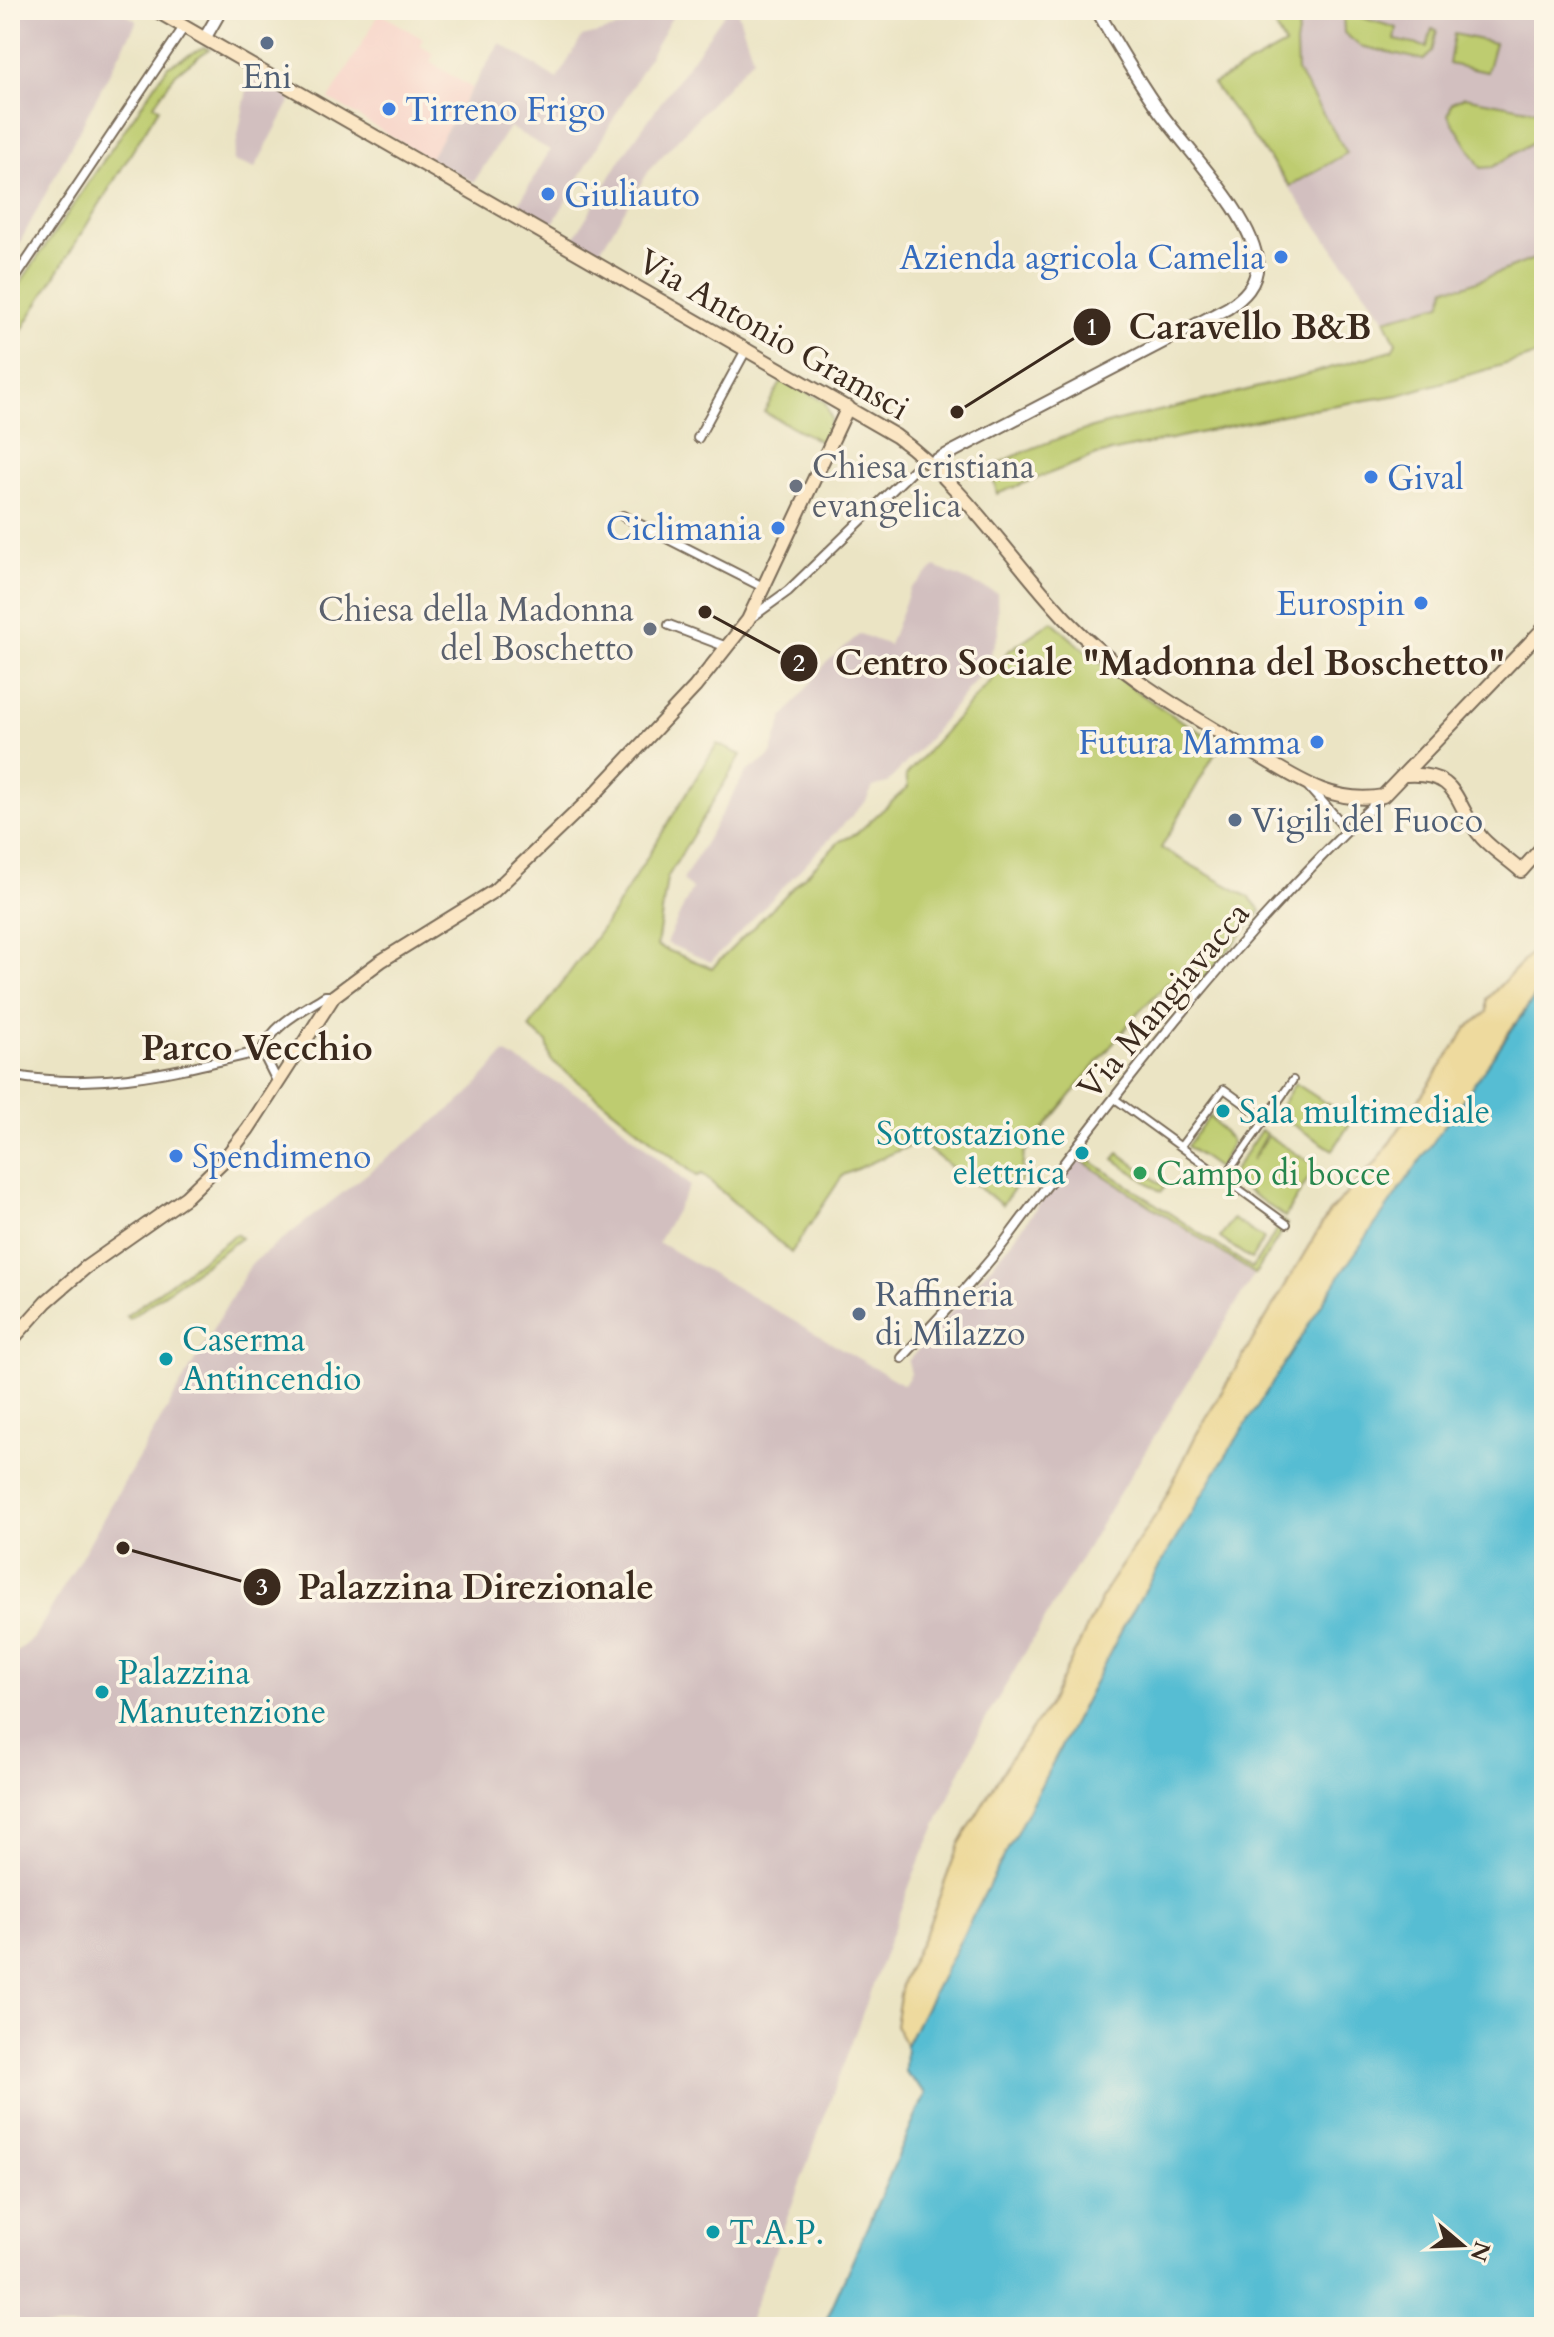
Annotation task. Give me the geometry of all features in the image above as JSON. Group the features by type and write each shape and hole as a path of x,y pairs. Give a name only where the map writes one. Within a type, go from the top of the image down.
{"main road":[{"name":"Via Antonio Gramsci","path":"155,10 848,407 928,461 1067,619 1155,695 1305,783 1358,801 1383,796"},
{"path":"10,1342 46,1302 85,1268 202,1182 248,1129 334,996 381,961 471,908 509,878 650,736 748,620 848,407"},
{"path":"1383,796 1544,628"},
{"path":"1406,775 1432,775 1444,781 1481,838 1521,871 1544,845"}],"street":[{"path":"205,38 221,10"},
{"path":"748,620 788,591 913,470 1228,308 1243,298 1253,283 1257,265 1245,225 1156,107 1097,10"},
{"path":"10,286 184,27"},
{"path":"698,438 747,348"},
{"path":"623,516 765,588"},
{"path":"669,625 727,647"},
{"name":"Via Antonio Gramsci","path":"1305,783 1347,830"},
{"name":"Via Mangiavacca","path":"902,1358 1005,1241 1039,1192 1233,951 1383,796"},
{"path":"277,1081 262,1051 267,1037 325,996 334,996"},
{"path":"10,1075 84,1084 148,1077 262,1051"},
{"path":"1224,1178 1293,1080"},
{"path":"1181,1146 1224,1089 1265,1119"},
{"path":"1115,1099 1287,1224"}],"shaded area":[{"path":"10,10 119,10 137,21 10,261"},
{"path":"727,10 737,10 753,58 650,169 599,252 574,238 624,154"},
{"path":"1266,10 1544,10 1544,278 1385,319 1213,84 1285,45"},
{"path":"380,13 423,39 419,45 434,54 430,62 472,88 429,159 329,99"},
{"path":"674,14 552,225 517,207 550,150 509,127 474,182 429,159 500,43 557,79 582,37"},
{"path":"250,74 292,98 255,168 233,161"},
{"path":"935,567 997,593 998,634 985,668 923,745 887,783 873,787 866,801 711,962 666,943 692,889 683,880 746,772 770,757 783,718 827,662 860,634 889,645 910,589"},
{"name":"Raffineria di Milazzo","path":"505,1053 598,1106 690,1186 658,1242 904,1385 911,1374 908,1361 1010,1244 1074,1156 1254,1275 1120,1492 980,1729 913,1876 747,2327 10,2327 10,1657 34,1638 251,1264 466,1097"}],"green space":[{"path":"1266,10 1302,10 1296,44 1297,71 1347,153 1290,186 1213,84 1285,45"},
{"path":"1343,12 1397,28 1395,40 1427,47 1432,29 1437,30 1432,52 1424,60 1360,46 1344,33"},
{"path":"1454,34 1495,43 1487,72 1449,64"},
{"path":"204,47 209,49 176,73 154,105 159,108 10,349 10,298 168,66"},
{"path":"1464,97 1544,112 1544,135 1493,167 1481,168 1448,115 1452,103"},
{"path":"1544,255 1544,353 1399,395 1305,410 1097,455 997,494 991,468 1016,455 1094,427 1274,383 1392,350 1396,343 1385,319 1441,304 1446,287 1464,286"},
{"path":"783,379 825,402 831,418 825,444 764,412"},
{"path":"1052,621 1132,688 1221,743 1161,848 1250,898 1261,911 1190,995 1168,983 1137,1014 1024,1153 1021,1179 1002,1205 918,1142 843,1175 791,1253 702,1174 697,1176 551,1060 547,1042 529,1028 611,916 717,744 741,755 667,878 657,946 712,968 840,841 856,834 908,787 906,775 998,672 1007,652"},
{"path":"1295,1083 1352,1120 1333,1150 1276,1114"},
{"path":"1210,1116 1232,1142 1219,1169 1187,1146"},
{"path":"1261,1130 1266,1134 1252,1160 1268,1136 1316,1166 1285,1217 1229,1178"},
{"name":"Campo di bocce","path":"1119,1153 1165,1187 1161,1192 1114,1159"},
{"path":"1085,1157 1252,1268 1283,1221 1287,1224 1255,1274 1082,1161"},
{"path":"1233,1219 1264,1239 1251,1259 1220,1238"},
{"path":"236,1234 241,1238 129,1319 126,1316"}],"sand":[{"path":"1544,924 1544,984 1508,1033 1126,1622 906,2045 895,2025 903,1979 928,1927 959,1844 1010,1759 1048,1707 1107,1587 1159,1510 1196,1435 1329,1212 1378,1160 1467,1028 1487,1012 1487,999 1533,951 1534,934"}],"water":[{"path":"1544,984 1544,2327 823,2327 926,2093 905,2072 906,2045 1126,1622 1342,1272"}],"place":[{"name":"Eni","path":"267,43"},
{"name":"Tirreno Frigo","path":"389,109"},
{"name":"Giuliauto","path":"548,194"},
{"name":"Azienda agricola Camelia","path":"1281,257"},
{"name":"Caravello B&B","path":"957,412"},
{"name":"Gival","path":"1371,477"},
{"name":"Chiesa cristiana evangelica","path":"796,486"},
{"name":"Ciclimania","path":"778,528"},
{"name":"Eurospin","path":"1421,603"},
{"name":"Centro Sociale \"Madonna del Boschetto\"","path":"705,612"},
{"name":"Chiesa della Madonna del Boschetto","path":"650,629"},
{"name":"Futura Mamma","path":"1317,742"},
{"name":"Vigili del Fuoco","path":"1235,820"},
{"name":"Sala multimediale","path":"1223,1111"},
{"name":"Sottostazione elettrica","path":"1082,1153"},
{"name":"Spendimeno","path":"176,1156"},
{"name":"Campo di bocce","path":"1140,1173"},
{"name":"Raffineria di Milazzo","path":"859,1314"},
{"name":"Caserma Antincendio","path":"166,1359"},
{"name":"Palazzina Direzionale","path":"123,1548"},
{"name":"Palazzina Manutenzione","path":"102,1692"},
{"name":"T.A.P.","path":"713,2232"}],"district":[{"name":"Parco Vecchio","path":"257,1047"}]}
